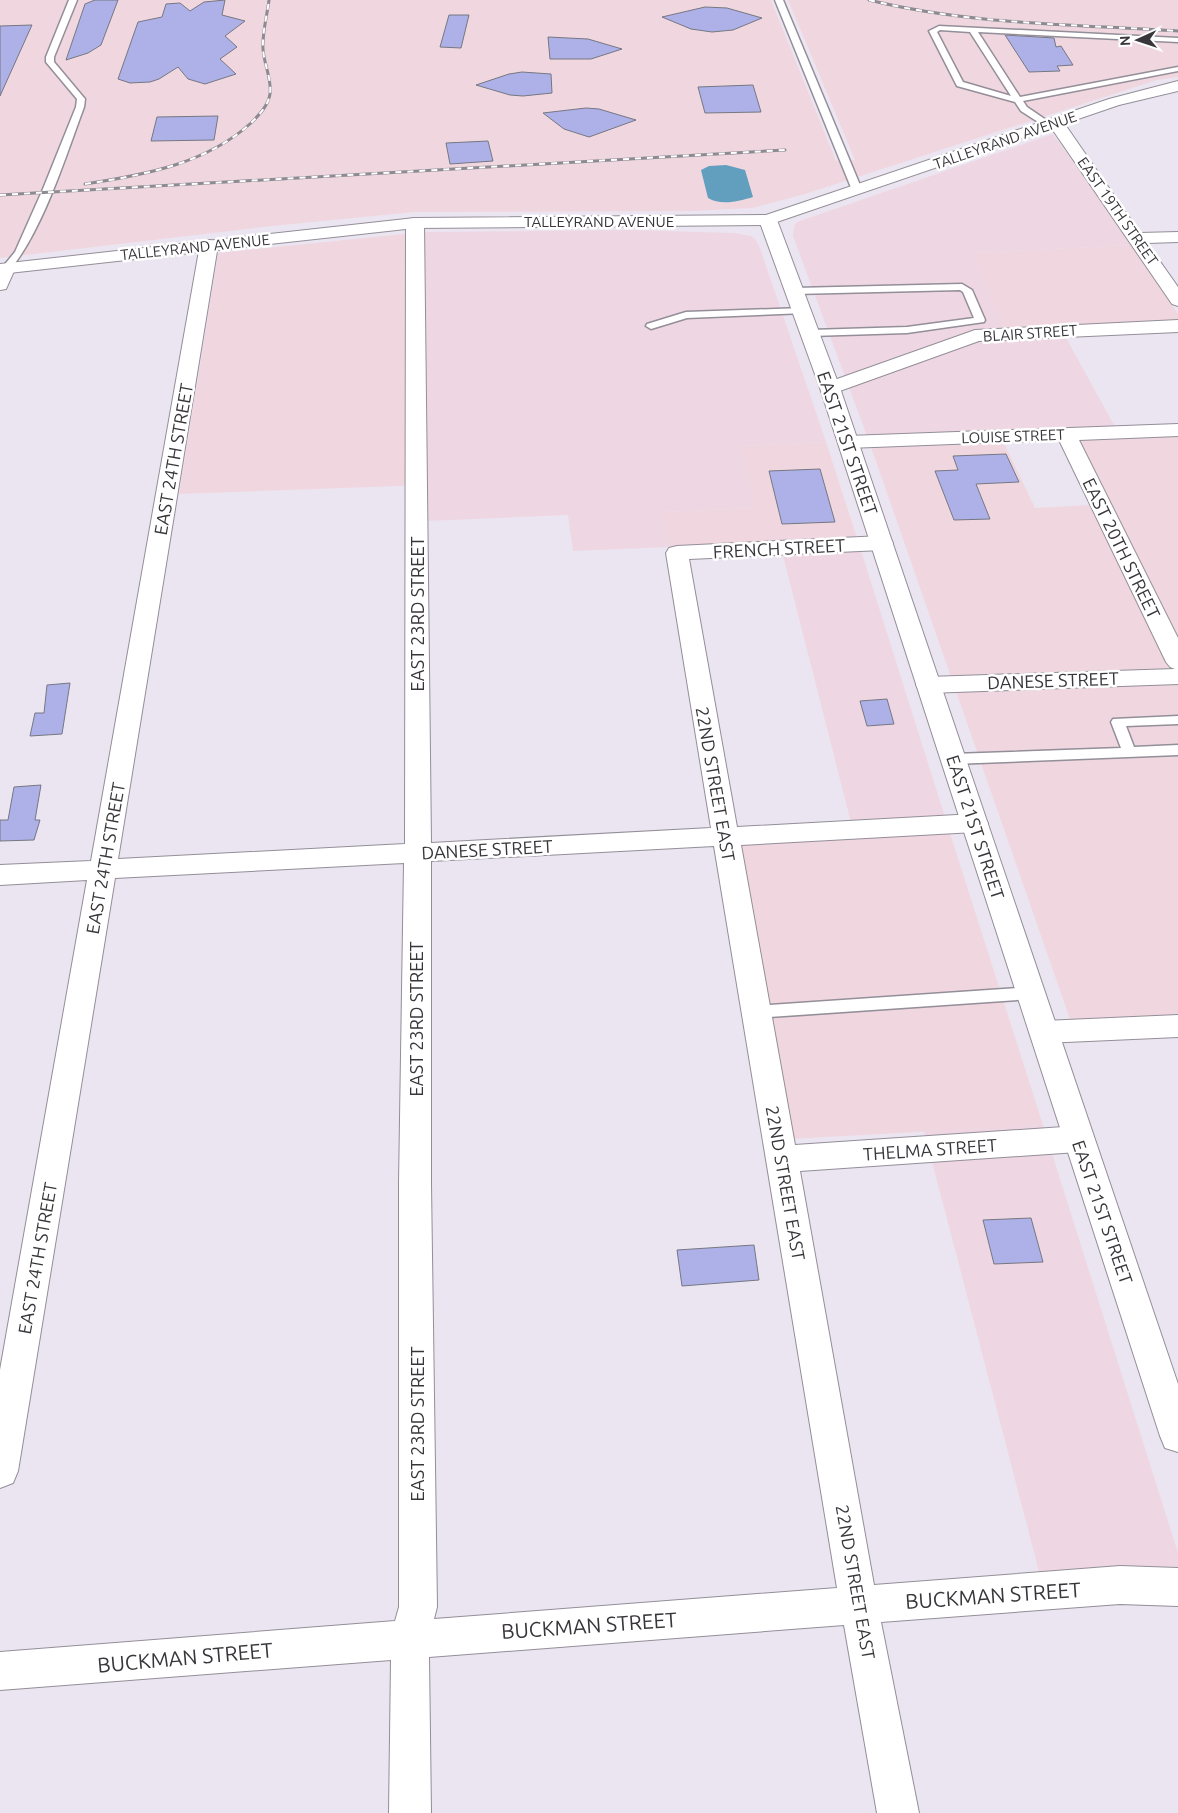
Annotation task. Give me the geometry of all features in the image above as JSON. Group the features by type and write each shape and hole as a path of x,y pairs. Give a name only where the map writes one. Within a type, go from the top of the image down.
{"street":[{"name":"TALLEYRAND AVENUE","path":"2,274 209,245 415,224 768,220 1114,102 1178,86"},
{"name":"EAST 19TH STREET","path":"1053,124 1137,238 1178,300"},
{"name":"EAST 21ST STREET","path":"768,220 830,388 1178,1436"},
{"name":"EAST 23RD STREET","path":"410,1813 410,1639 418,1607 415,1194 418,852 415,224"},
{"path":"1137,238 1178,237"},
{"name":"EAST 24TH STREET","path":"0,1471 209,245"},
{"name":"BLAIR STREET","path":"830,388 975,336 1178,326"},
{"name":"LOUISE STREET","path":"848,442 1178,430"},
{"name":"EAST 20TH STREET","path":"1066,434 1178,662"},
{"name":"FRENCH STREET","path":"677,553 882,543"},
{"name":"22ND STREET EAST","path":"677,553 859,1605 898,1813"},
{"name":"DANESE STREET","path":"928,685 1178,676"},
{"name":"DANESE STREET","path":"0,875 975,823"},
{"path":"1044,1032 1178,1026"},
{"name":"THELMA STREET","path":"782,1159 1078,1139"},
{"name":"BUCKMAN STREET","path":"0,1671 1120,1585 1178,1587"}],"lane":[{"path":"2,274 19,253 48,189 80,107 81,99 50,62 50,56 73,0"},
{"path":"779,0 857,190"},
{"path":"1178,40 939,28 933,31 960,84 1017,100 1178,69"},
{"path":"972,30 1024,109 1053,124"},
{"path":"651,326 686,315 803,312 962,287 967,290 980,320 908,330 803,312"},
{"path":"1129,752 1118,722 1178,720"},
{"path":"953,759 1178,750"},
{"path":"756,1012 1031,993"}],"shaded area":[{"path":"0,0 771,0 836,161 855,160 788,0 1178,0 1178,77 1157,80 805,194 753,208 693,211 415,212 272,226 0,258"},
{"path":"1053,134 1132,245 973,253 1064,334 1120,436 871,447 793,236 794,226 797,222"},
{"path":"629,230 734,233 751,236 756,240 826,442 742,446 754,508 663,512 670,547 573,551 568,515 425,521 423,232"},
{"path":"423,232 425,485 179,494 218,253"},
{"path":"1132,245 1178,314 1178,328 1009,338 973,253"},
{"path":"1178,435 1178,1016 1071,1022 871,447 1003,441 1035,508 1107,504 1075,437"},
{"path":"826,442 858,541 670,547 662,512 754,508 741,446"},
{"path":"858,541 950,833 855,838 780,544"},
{"path":"950,833 1043,1125 791,1139 737,845"},
{"path":"1043,1125 1178,1553 1178,1599 1048,1606 924,1131"}],"water":[{"path":"726,165 745,170 753,197 725,202 708,198 701,170 709,166"}],"building":[{"path":"95,0 118,0 101,45 88,53 66,60 85,4"},
{"path":"225,0 222,15 245,21 225,36 237,47 220,59 236,74 205,84 188,79 178,67 159,79 150,82 130,83 118,79 138,22 162,17 166,4 180,3 190,11 204,2"},
{"path":"705,7 727,8 762,18 733,30 712,32 691,29 662,17"},
{"path":"449,15 469,15 461,48 440,47"},
{"path":"32,25 0,96 0,26"},
{"path":"1005,35 1054,38 1056,47 1061,46 1073,65 1057,66 1060,71 1029,72"},
{"path":"548,37 588,39 622,49 591,59 550,59"},
{"path":"522,72 551,74 552,93 523,96 510,95 476,85 509,74"},
{"path":"753,85 761,112 705,113 698,87"},
{"path":"586,108 599,109 636,120 589,137 564,129 543,113"},
{"path":"218,116 214,140 151,141 157,117"},
{"path":"488,141 493,161 450,164 446,143"},
{"path":"1006,454 1019,482 976,484 990,519 954,520 935,471 958,470 953,456"},
{"path":"820,469 835,522 782,524 769,471"},
{"path":"70,683 62,734 30,736 35,713 44,713 47,685"},
{"path":"887,699 894,724 867,726 860,701"},
{"path":"41,785 35,820 40,820 34,840 0,841 0,820 8,820 14,787"},
{"path":"1031,1218 1043,1262 994,1264 983,1220"},
{"path":"754,1245 759,1280 682,1286 677,1250"}],"railway":[{"path":"85,184 152,172 173,166 214,149 251,123 265,106 270,94 263,43 269,0"},
{"path":"869,0 907,8 984,19 1178,31"},
{"path":"0,195 785,150"}]}
